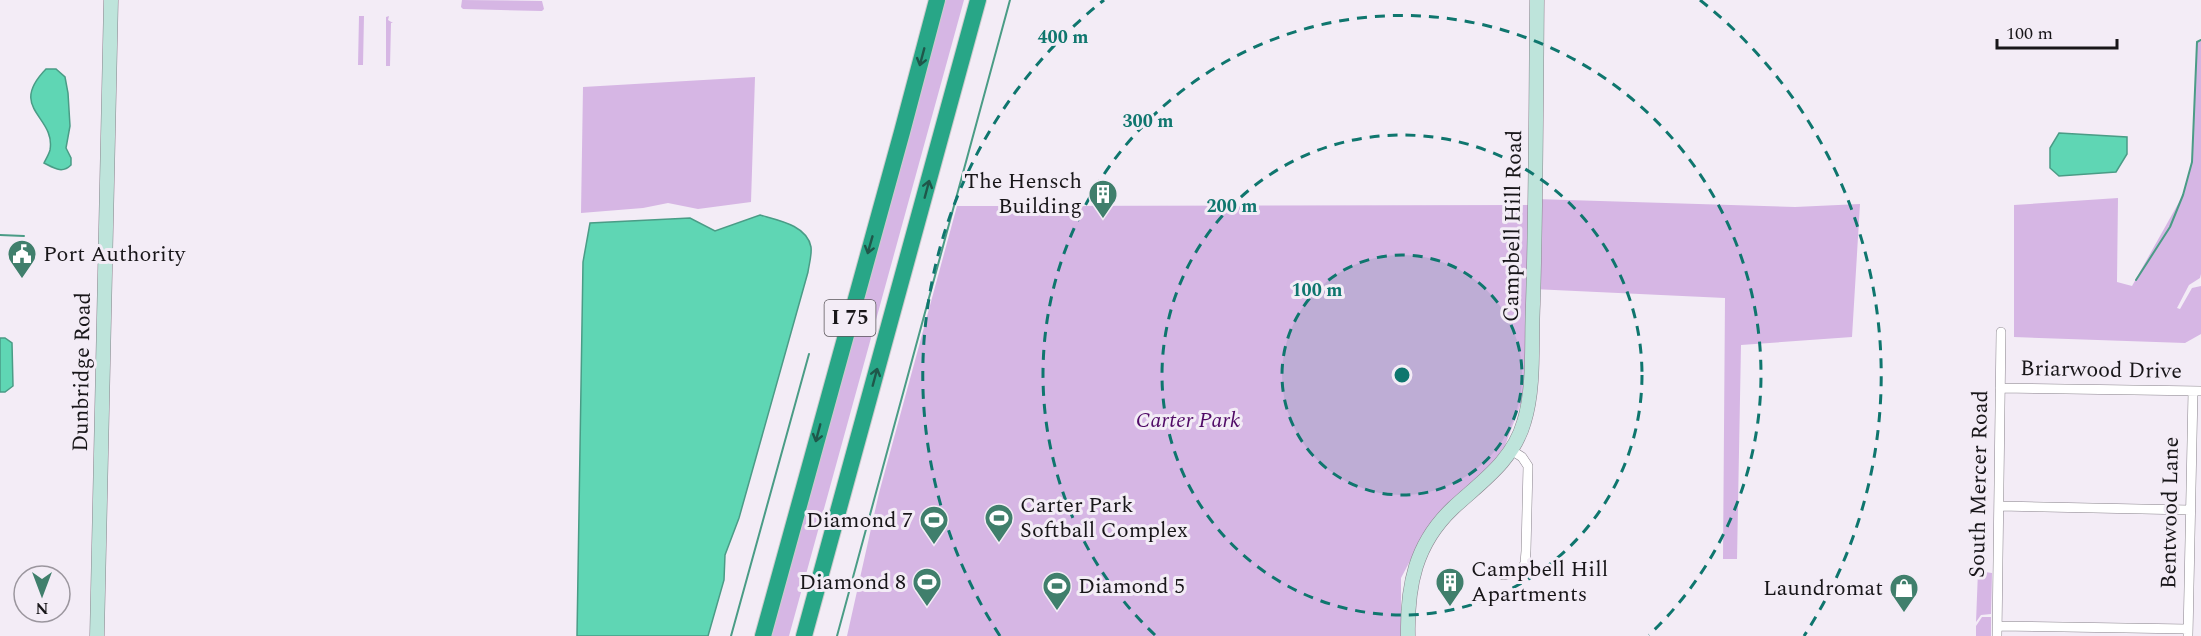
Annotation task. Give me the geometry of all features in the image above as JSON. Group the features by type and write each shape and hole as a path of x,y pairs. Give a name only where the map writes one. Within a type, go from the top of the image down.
{"highway":[{"name":"I 75","path":"763,636 937,0"},
{"name":"I 75","path":"804,636 978,0"}],"main road":[{"name":"Dunbridge Road","path":"97,636 111,0"},
{"name":"Campbell Hill Road","path":"1408,636 1409,593 1422,549 1442,519 1496,471 1511,450 1525,422 1530,386 1537,0"}],"street":[{"name":"South Mercer Road","path":"1997,631 2001,332"},
{"name":"Briarwood Drive","path":"2000,388 2197,391"},
{"name":"Bentwood Lane","path":"2188,633 2190,510 2197,391"},
{"path":"1503,575 1521,571 1525,563 1526,551 1528,466 1522,457 1511,450"},
{"path":"2000,506 2190,510"},
{"path":"1997,631 2188,633"}],"green space":[{"path":"462,0 542,1 544,9 542,11 463,9"},
{"path":"945,0 964,0 789,636 770,636"},
{"path":"359,16 364,16 363,65 358,65"},
{"path":"389,16 388,20 393,23 391,23 390,66 386,66 386,17"},
{"path":"2201,41 2201,274 2200,278 2189,285 2177,308 2180,309 2192,288 2201,286 2201,334 2185,343 2014,337 2014,205 2118,198 2117,282 2132,286 2183,195 2192,162 2197,42"},
{"path":"755,77 751,202 698,209 668,203 643,208 581,213 583,87"},
{"path":"1535,199 1795,207 1860,204 1852,337 1741,345 1737,559 1723,559 1725,298 1533,289"},
{"name":"Carter Park","path":"1529,205 1525,393 1501,456 1422,538 1401,578 1401,636 847,636 879,493 957,206"},
{"path":"1978,571 1992,573 1991,614 1981,615 1976,622"},
{"path":"1982,617 1991,617 1991,636 1976,636 1976,626"}],"shaded area":[{"path":"46,69 56,69 65,77 68,93 70,126 66,148 71,158 71,165 64,169 44,163 50,150 50,138 32,103 31,94 35,83"},
{"path":"2059,133 2127,137 2127,154 2116,172 2059,176 2050,168 2050,148"},
{"path":"760,215 783,222 804,233 811,247 811,256 739,518 725,555 724,580 708,636 577,636 583,262 590,223 690,218 715,231"},
{"path":"0,338 5,338 12,343 13,386 5,392 0,392"}],"waterway":[{"path":"837,636 1010,0"},
{"path":"2136,280 2170,227 2183,195 2192,162 2197,42 2201,40"},
{"path":"0,235 24,236"},
{"path":"731,636 809,354"}],"place":[{"name":"The Hensch Building","path":"1103,220"},
{"name":"Port Authority","path":"22,280"},
{"name":"Carter Park Softball Complex","path":"999,544"},
{"name":"Diamond 7","path":"934,546"},
{"name":"Diamond 8","path":"927,608"},
{"name":"Campbell Hill Apartments","path":"1450,608"},
{"name":"Diamond 5","path":"1057,612"},
{"name":"Laundromat","path":"1904,614"}]}
